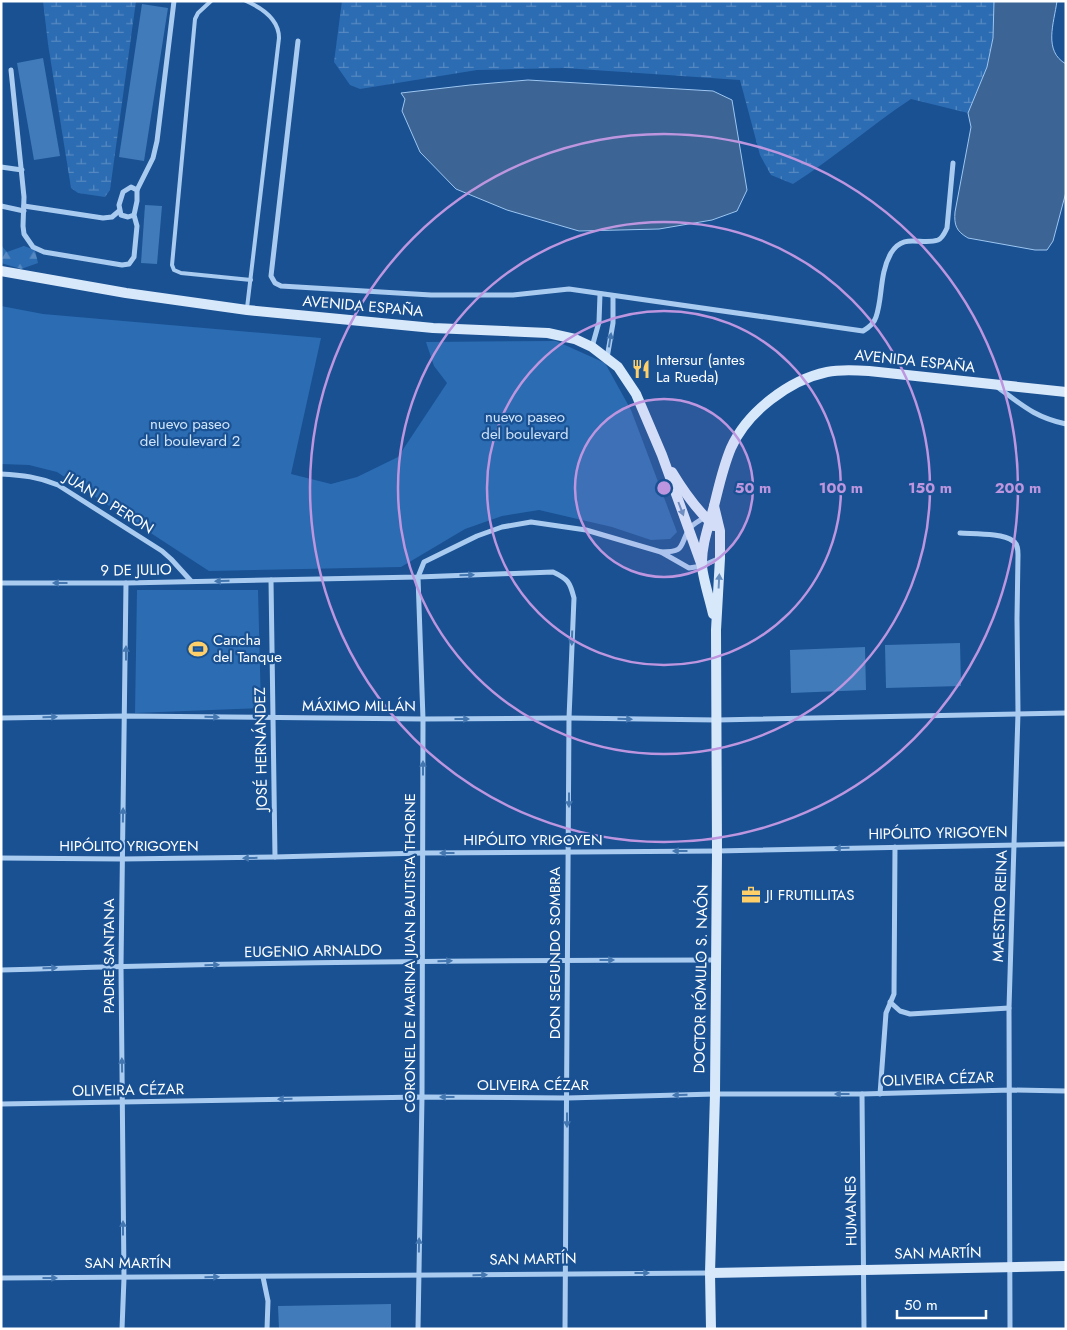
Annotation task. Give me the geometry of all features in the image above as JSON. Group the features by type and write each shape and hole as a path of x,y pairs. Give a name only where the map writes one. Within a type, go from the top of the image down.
{"main road":[{"name":"AVENIDA ESPAÑA","path":"1,271 126,293 247,310 433,328 548,333 575,339 592,347 607,358 626,377 636,394 662,455 702,566"},
{"name":"AVENIDA ESPAÑA","path":"710,515 732,446 746,425 777,396 802,380 826,372 845,370 869,371 1066,392"},
{"name":"AVENIDA ESPAÑA","path":"662,455 685,494 694,505 710,515 720,532"},
{"path":"694,505 703,505 716,495"},
{"name":"DOCTOR RÓMULO S. NAÓN","path":"710,515 720,532 716,630 717,851 715,1094 710,1273 711,1329"},
{"name":"DOCTOR RÓMULO S. NAÓN","path":"710,515 702,566 716,630"},
{"name":"SAN MARTÍN","path":"710,1273 1066,1266"}],"street":[{"path":"11,70 22,170 24,234 33,247 44,252 122,265 129,264 134,257 137,226 134,215 137,190 153,158 158,141 174,1"},
{"path":"298,41 271,276 274,283 281,286 431,295 514,295 569,289 863,331 871,326 876,318 882,278 896,246 903,242 914,240 938,240 948,228 953,163"},
{"path":"1,167 22,170"},
{"path":"1,206 103,218 112,217 119,211 123,192 131,187 137,190"},
{"path":"119,211 128,217 134,215"},
{"path":"592,347 599,322 600,294"},
{"path":"607,358 613,323 613,296"},
{"path":"994,384 1033,413 1046,419 1066,424"},
{"name":"JUAN D PERON","path":"1,474 25,475 44,479 58,485 162,550 190,581"},
{"path":"661,552 672,552 679,549 684,543 689,530 710,515"},
{"path":"418,577 424,562 477,536 502,527 531,522 586,530 661,552 690,568 702,566 720,558"},
{"name":"MAESTRO REINA","path":"960,533 1004,537 1013,540 1018,546 1018,713 1010,1008 1010,1329"},
{"name":"DON SEGUNDO SOMBRA","path":"418,577 553,572 566,578 574,598 569,718 565,1329"},
{"name":"9 DE JULIO","path":"1,583 126,583 418,577"},
{"name":"CORONEL DE MARINA JUAN BAUTISTA THORNE","path":"418,577 423,719 422,1097 418,1329"},
{"name":"JOSÉ HERNÁNDEZ","path":"271,580 275,857"},
{"name":"PADRE SANTANA","path":"122,1329 124,1278 121,966 126,716 126,583"},
{"name":"MÁXIMO MILLÁN","path":"1,718 126,716 717,720 1066,713"},
{"name":"HIPÓLITO YRIGOYEN","path":"1,858 275,857 423,853 717,851 1066,844"},
{"path":"880,1094 886,1013 894,994 895,847"},
{"name":"EUGENIO ARNALDO","path":"1,970 121,966 716,960"},
{"path":"890,1002 900,1011 910,1014 1010,1008"},
{"name":"OLIVEIRA CÉZAR","path":"1,1104 422,1097 567,1098 715,1094 1066,1091"},
{"name":"HUMANES","path":"862,1094 864,1329"},
{"name":"SAN MARTÍN","path":"1,1278 710,1273"},
{"path":"262,1276 268,1301 268,1329"}],"lane":[{"path":"211,1 205,5 195,19 172,265 174,270 182,273 251,280"},
{"path":"246,1 257,6 270,16 279,31 247,310"}],"green space":[{"path":"43,1 136,1 110,190 105,197 78,193 71,188"},
{"path":"342,1 994,1 993,38 987,67 968,113 911,99 793,184 771,175 760,155 740,80 565,68 477,70 360,89 350,85 334,62"},
{"path":"1,245 7,252 24,246 35,250 38,263 21,269 1,263"},
{"path":"1,306 43,314 321,338 291,474 331,484 357,477 398,457 447,383 434,366 426,342 556,341 605,363 631,410 677,532 670,539 651,540 612,527 539,510 502,516 465,529 401,567 209,571 57,472 29,465 1,464"},
{"name":"Cancha del Tanque","path":"137,590 258,590 261,708 135,713"}],"shaded area":[{"path":"994,1 1057,1 1052,27 1052,44 1054,52 1066,64 1066,192 1053,241 1047,250 1035,250 968,238 958,230 955,221 955,212 971,127 968,113 987,67 993,38"},
{"path":"528,80 713,91 732,100 747,190 737,211 712,220 659,229 579,231 507,210 456,189 420,152 402,111 405,99 401,93"}],"building":[{"path":"142,4 168,8 144,161 119,157"},
{"path":"43,58 60,156 34,160 17,63"},
{"path":"145,205 162,206 157,264 141,263"},
{"path":"960,643 961,686 886,688 885,645"},
{"path":"865,647 866,690 791,693 790,650"},
{"path":"391,1304 391,1329 279,1329 278,1306"}],"place":[{"name":"Intersur (antes La Rueda)","path":"641,369"},
{"name":"Cancha del Tanque","path":"198,649"},
{"name":"JI FRUTILLITAS","path":"751,895"}],"park label":[{"name":"nuevo paseo del boulevard","path":"525,426"},
{"name":"nuevo paseo del boulevard 2","path":"190,432"}]}
